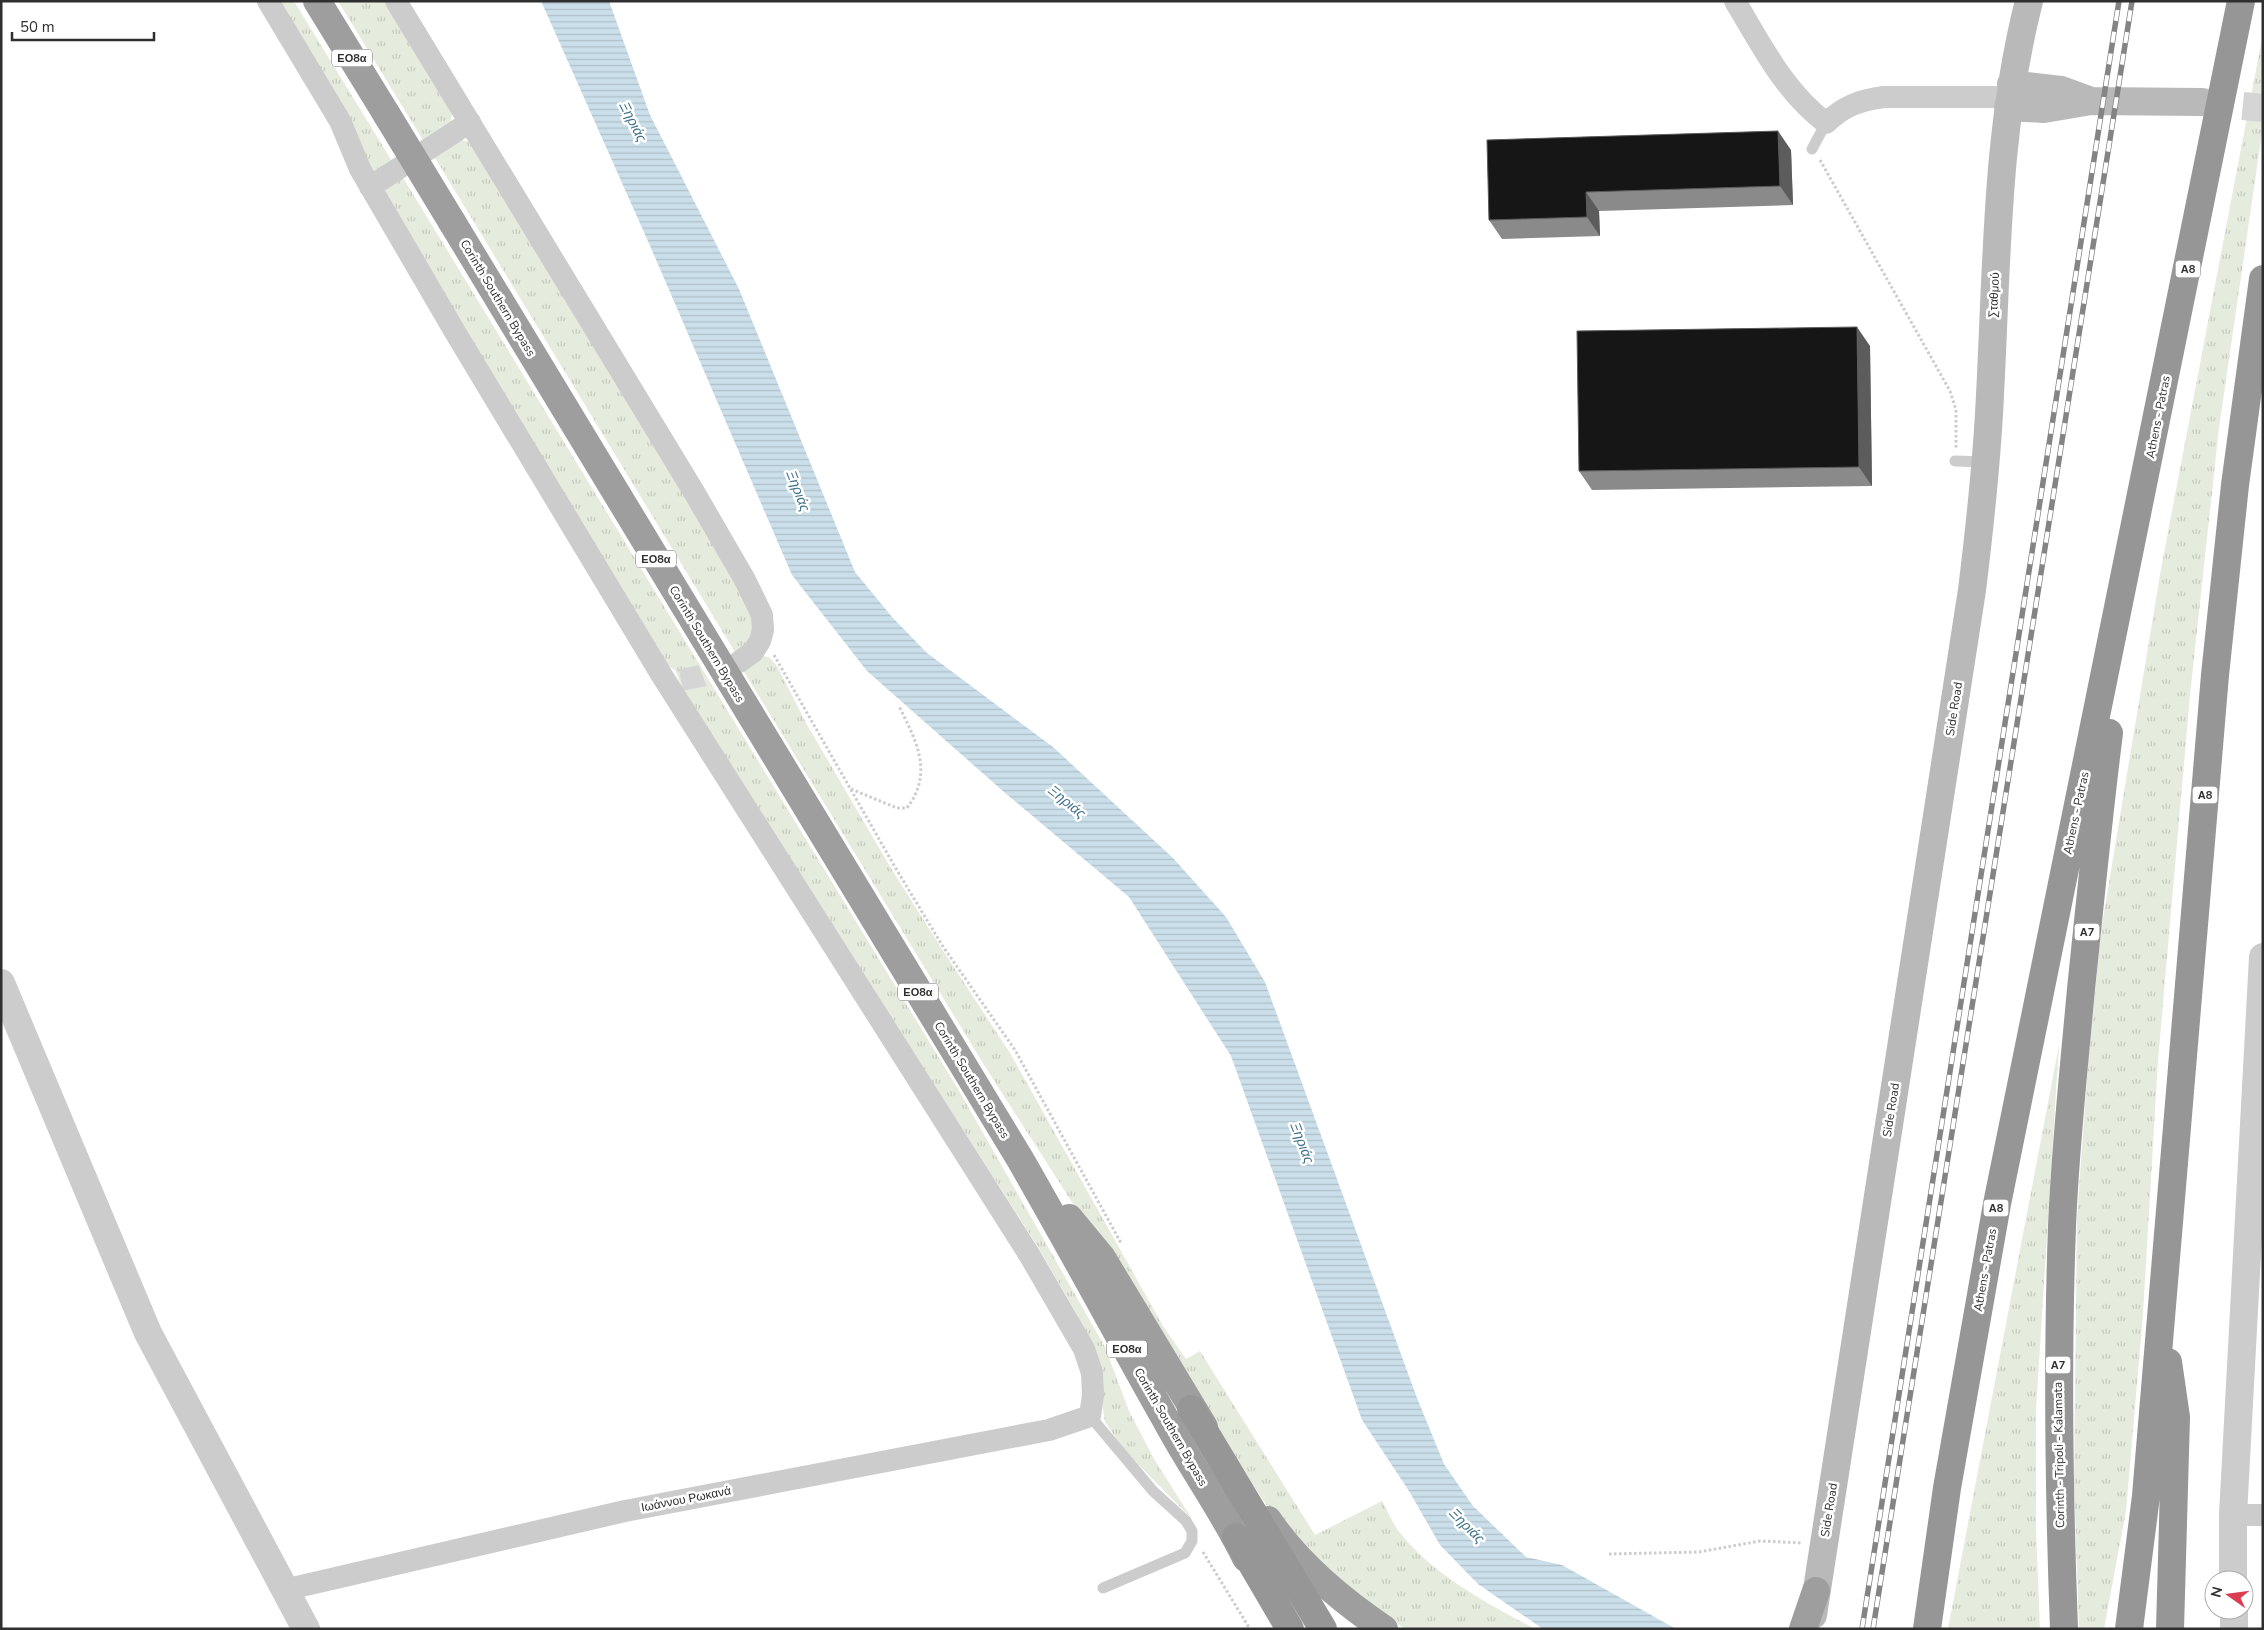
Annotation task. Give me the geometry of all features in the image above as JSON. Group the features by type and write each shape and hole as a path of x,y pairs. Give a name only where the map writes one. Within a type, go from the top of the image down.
{"highway":[{"name":"Corinth Southern Bypass","path":"317,1 1020,1159 1166,1422 1236,1537 1280,1629"},
{"name":"Athens - Patras","path":"1927,1629 1947,1488 1997,1204 2241,1"},
{"name":"Α8","path":"2130,1629 2146,1496 2214,675 2235,485 2263,279"},
{"name":"Corinth - Tripoli - Kalamata","path":"2064,1629 2058,1459 2058,1335 2062,1224 2071,1102 2101,796 2134,536"},
{"name":"Corinth Southern Bypass","path":"1020,1159 1102,1258 1191,1409 1278,1535 1335,1592 1384,1629"},
{"path":"2162,1313 2176,1417 2170,1629"},
{"path":"1191,1409 1323,1629"},
{"path":"1236,1537 1290,1629"},
{"path":"1803,1629 1816,1591"}],"main road":[{"name":"Σταθμού","path":"1972,590 1986,462 1997,233 2010,96 2029,1"},
{"path":"2010,96 2052,108 2091,101 2201,102"},
{"name":"Side Road","path":"1810,1629 1972,590"}],"street":[{"path":"268,1 340,121 370,186 455,332 1030,1256 1079,1340 1092,1373 1093,1395 1090,1416"},
{"path":"396,1 694,492 744,580 762,615 763,630 760,641 753,652 739,662"},
{"path":"1735,1 1780,75 1807,109 1826,123 1844,108 1867,99 1884,97 2010,96"},
{"path":"370,186 470,122"},
{"path":"2233,1570 2233,1515 2262,962"},
{"path":"1,983 148,1333 306,1629"},
{"name":"Ιωάννου Ρωκανά","path":"284,1590 625,1511 1049,1430 1090,1416"},
{"path":"2233,1515 2263,1515"}],"lane":[{"path":"1812,149 1826,123"},
{"path":"1955,461 1986,462"},
{"path":"1090,1416 1152,1490 1186,1521 1192,1531 1192,1541 1185,1553 1103,1588"}],"path":[{"path":"1812,149 1828,172 1950,391 1956,410 1955,461"},
{"path":"760,641 779,662 942,945 1015,1050 1124,1248"},
{"path":"851,789 897,808 907,808 912,801 921,774 922,758 899,706"},
{"path":"1192,1541 1201,1549 1250,1629"},
{"path":"1609,1554 1699,1552 1760,1541 1823,1545"}],"green space":[{"path":"277,1 294,1 393,163 374,175"},
{"path":"338,1 388,1 452,112 451,122 426,145"},
{"path":"2263,33 2263,126 2219,428 2190,695 2158,1060 2143,1314 2126,1511 2104,1629 2079,1629 2074,1484 2077,1217 2088,1063 2101,931 2161,569"},
{"path":"461,140 471,142 750,602 757,627 738,657 432,153"},
{"path":"402,176 958,1089 1105,1347 1129,1411 1154,1459 1192,1519 1124,1450 1105,1422 1093,1347 1076,1313 1038,1247 685,695 675,670 665,664 464,328 384,188"},
{"path":"761,655 770,658 777,666 806,723 892,870 1010,1053 1163,1326 1186,1359 1200,1351 1315,1535 1382,1501 1398,1530 1430,1563 1463,1588 1535,1629 1406,1629 1376,1611 1285,1531 1261,1497 986,1068 741,667"},
{"path":"2059,1045 2036,1410 2036,1529 2040,1629 1948,1629"}],"water":[{"name":"Ξηριάς","path":"541,1 609,1 650,115 739,289 855,572 892,617 927,653 1053,747 1173,858 1226,917 1265,982 1417,1398 1444,1464 1473,1506 1526,1557 1562,1565 1676,1629 1543,1629 1478,1584 1440,1545 1409,1491 1362,1420 1231,1056 1129,897 1004,792 867,671 792,575 651,248"}],"building":[{"path":"1778,131 1780,186 1586,192 1587,217 1489,220 1487,140"},
{"path":"1857,327 1859,467 1579,471 1577,331"}],"tunnel":[{"path":"2201,102 2263,108"},
{"path":"681,680 701,676 738,662"}],"railway":[{"path":"1862,1629 2119,1"},
{"path":"1873,1629 2132,1"}]}
